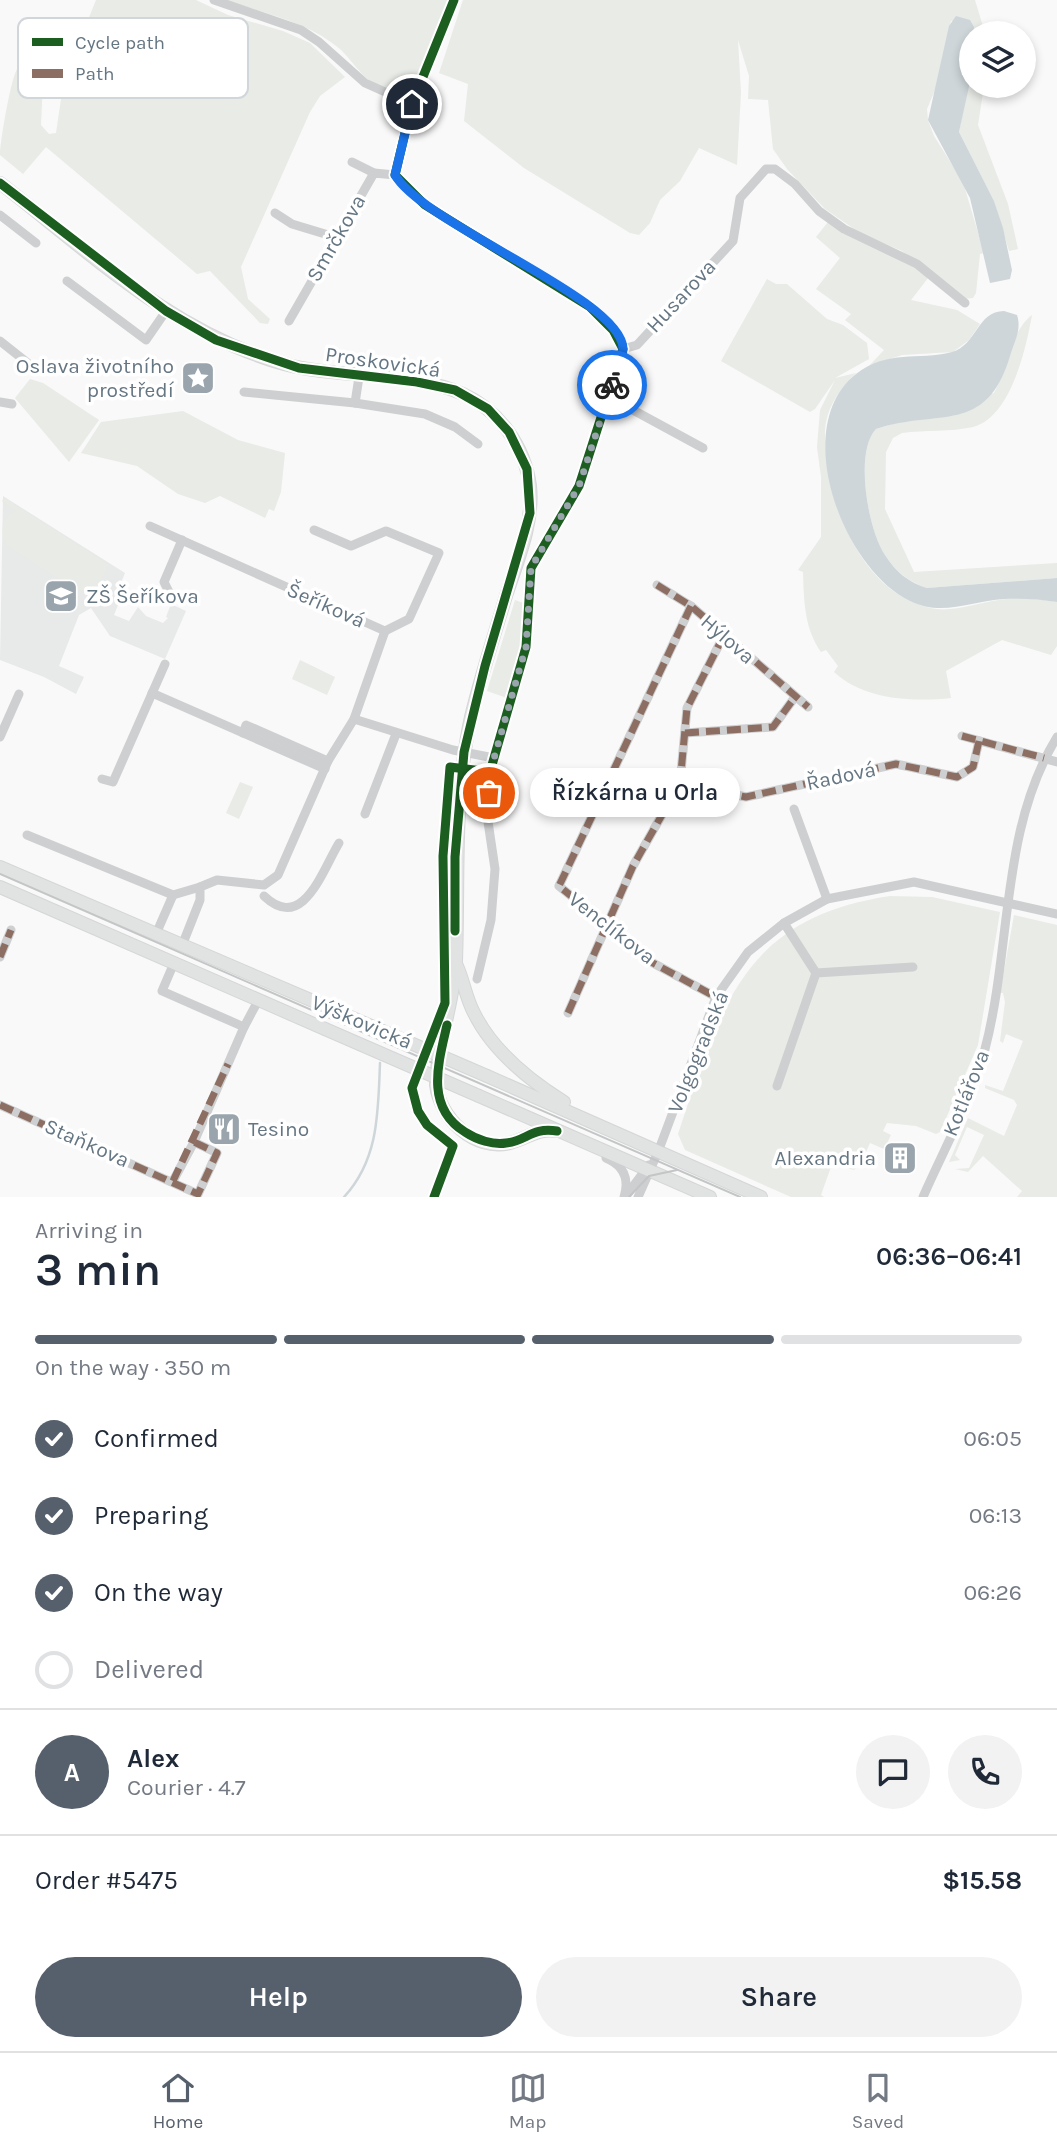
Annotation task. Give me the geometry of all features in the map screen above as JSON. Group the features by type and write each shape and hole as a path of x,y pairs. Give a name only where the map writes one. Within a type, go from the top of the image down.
{"street":[{"path":"214,0 301,30 319,41 365,83 412,104"},
{"path":"454,0 412,104 395,175 425,205 590,307 613,330 623,349 579,486 531,568 526,647 494,758 487,815 495,869 491,920 477,979"},
{"path":"352,162 374,173"},
{"name":"Husarova","path":"623,349 637,345 733,241 740,198 766,169 775,169 795,184 819,211 844,229 917,264 965,303"},
{"name":"Smrčkova","path":"289,321 374,173 395,175"},
{"name":"Proskovická","path":"0,183 166,311 216,340 250,354 299,368 433,384 469,397 502,424 518,447 527,469 530,498 527,526 485,666 464,752 455,857 456,963"},
{"path":"275,213 292,224 335,237"},
{"path":"0,215 36,243"},
{"path":"67,281 146,340 166,311"},
{"path":"0,341 34,368"},
{"name":"Proskovická","path":"355,403 359,377"},
{"path":"244,392 355,403 425,414 455,427 478,444"},
{"path":"609,397 703,448"},
{"path":"0,402 12,404"},
{"name":"Šeříková","path":"150,526 384,631 354,719 326,765 278,875 264,885 218,880 173,895"},
{"path":"314,530 351,546 386,531 439,553 409,619 384,631"},
{"path":"171,596 164,582 182,540"},
{"name":"Hýlova","path":"657,585 691,606 808,707"},
{"name":"Venclíkova","path":"691,606 559,886 653,963 716,997"},
{"path":"568,1013 633,866 680,783 687,708 724,635"},
{"path":"102,779 113,782 165,664"},
{"path":"152,693 243,733 326,765"},
{"path":"0,737 19,694"},
{"path":"685,733 773,727 795,697"},
{"path":"354,719 396,734 494,758"},
{"path":"365,814 396,734"},
{"path":"961,736 1057,762"},
{"name":"Kotlářova","path":"923,1197 986,1048 1019,837 1044,758 1057,737"},
{"name":"Řadová","path":"680,783 746,797 896,764 957,777 973,767 979,741"},
{"path":"794,809 827,899"},
{"path":"27,835 173,895 156,934"},
{"path":"264,896 278,907 296,908 304,902 339,843"},
{"name":"Výškovická","path":"0,867 761,1197"},
{"name":"Volgogradská","path":"648,1171 658,1152 716,997 748,952 784,923 827,899 914,882 1057,914"},
{"name":"Výškovická","path":"0,887 710,1197"},
{"path":"185,938 200,900 200,887"},
{"path":"784,923 816,973"},
{"path":"0,957 11,930"},
{"path":"456,963 473,1013 492,1041 534,1081 597,1124"},
{"path":"456,963 436,1079 442,1107 455,1125 478,1139 505,1143 542,1129 557,1131"},
{"path":"816,973 913,967"},
{"path":"171,970 162,991 244,1027"},
{"path":"776,1086 816,973"},
{"path":"173,1181 194,1142 259,999"},
{"name":"Staňkova","path":"0,1105 198,1194 217,1153 194,1142"},
{"path":"514,1110 528,1121 526,1134"},
{"path":"435,1197 453,1146"},
{"path":"597,1149 623,1171 626,1186 624,1197"},
{"path":"624,1197 648,1171"},
{"path":"640,1195 648,1171"},
{"path":"640,1195 652,1183 668,1179"}],"shaded area":[{"path":"96,0 196,0 238,18 89,18"},
{"path":"225,0 450,0 419,74 404,85 385,88 372,82 340,49 314,32 285,19"},
{"path":"463,0 975,0 981,21 951,21 938,83 927,109 934,136 963,182 984,253 980,254 976,293 973,298 963,299 902,251 860,233 825,209 787,169 773,149 768,100 748,99 749,76 738,40 741,93 737,165 699,148 680,181 660,200 650,223 639,235 630,233 524,168 464,121 468,84 439,73"},
{"path":"956,16 971,21 959,21 959,98 966,98 959,132 994,201 1012,270 1010,279 990,283 970,198 928,120 949,26"},
{"path":"248,21 283,31 310,43 345,77 320,96 310,112 241,267 248,299 270,319 268,324 260,323 210,271 197,274 46,147 23,174 0,155 10,94 18,68 18,98 42,98 41,125 49,134 56,133 61,98 248,98"},
{"path":"966,98 982,98 978,125 1008,204 1018,249 1009,251 994,201 959,132"},
{"path":"828,222 917,268 928,278 911,300 957,310 980,324 969,340 953,352 902,355 869,366 884,350 845,320 851,314 816,289 840,258 816,237"},
{"path":"767,279 776,284 787,284 827,319 843,325 867,343 869,359 835,378 856,373 834,401 826,422 825,435 835,496 842,517 850,537 874,574 890,589 930,608 956,608 1013,599 1057,602 1057,646 1051,655 1002,640 946,671 951,698 905,699 874,694 846,681 834,672 838,666 826,650 821,652 811,633 806,613 803,572 798,570 821,537 821,477 817,447 820,410 835,380 810,412 721,361"},
{"path":"1004,311 1017,315 1018,331 1000,381 988,398 974,409 958,415 876,429 869,440 866,455 869,510 873,528 885,555 898,571 914,583 927,588 1057,578 1057,602 1010,599 945,608 922,606 886,584 864,559 846,529 833,495 826,461 827,427 836,398 856,374 868,366 891,358 952,352 967,343 988,316"},
{"path":"1032,315 1015,380 1007,396 986,421 965,429 902,433 893,438 886,452 885,509 914,572 1057,563 1057,578 927,588 920,586 893,566 873,528 865,472 869,440 876,429 994,393 1014,341"},
{"path":"30,379 43,383 99,420 69,462 15,398"},
{"path":"183,411 238,440 285,453 281,492 274,511 269,509 265,518 220,496 205,503 178,494 137,466 81,453 101,422"},
{"name":"ZŠ Šeříkova","path":"3,496 125,573 120,585 125,588 114,615 129,621 138,607 146,616 163,623 168,618 166,617 171,604 186,611 165,659 110,636 91,608 79,615 59,666 84,677 76,694 44,677 0,660"},
{"path":"4,498 108,564 99,587 88,592 75,589 6,545 3,525 7,517 16,511 2,501"},
{"path":"515,600 523,603 521,650 507,698 487,691"},
{"path":"300,660 335,677 327,695 292,679"},
{"path":"240,782 253,787 239,819 226,813"},
{"path":"890,896 932,897 1000,912 978,1045 940,1132 936,1134 916,1126 887,1123 883,1131 891,1135 884,1149 870,1143 861,1163 854,1170 832,1164 821,1195 824,1197 791,1197 685,1150 678,1134 693,1089 724,1010 744,977 769,948 800,925 840,907"},
{"path":"1014,915 1057,925 1057,1197 1017,1197 1022,1191 983,1156 968,1172 955,1169 969,1168 984,1135 967,1127 955,1155 960,1160 949,1162 968,1118 1004,1136 1017,1105 1014,1100 985,1088 985,1085 1003,1091 1023,1041 1006,1034 1003,1043 1000,1041 1005,1002 1003,993 1000,993"}],"waterway":[{"path":"344,1197 356,1182 370,1151 377,1117 380,1063"}],"tram line":[{"path":"0,874 740,1197"},
{"path":"629,1197 649,1176 677,1170"}],"marked path":[{"path":"657,585 691,606 808,707"},
{"path":"691,606 559,886 653,963 716,997"},
{"path":"568,1013 633,866 680,783 687,708 724,635"},
{"path":"685,733 773,727 795,697"},
{"path":"962,736 1044,758"},
{"path":"680,783 746,797 896,764 957,777 973,767 979,741"},
{"path":"0,957 11,930"},
{"path":"173,1181 228,1064"},
{"path":"0,1105 198,1194 217,1153 194,1142"}],"cycle path":[{"path":"434,1197 453,1146 427,1125 418,1111 412,1088 445,1003 443,856 450,767 490,772 526,647 531,568 579,486 623,349 613,330 590,307 425,205 395,175 412,104 454,0"},
{"path":"0,183 166,311 216,340 299,368 417,382 455,390 488,409 509,432 527,469 530,513 485,666 464,752 455,857 455,931"},
{"path":"447,1025 440,1055 438,1084 439,1097 452,1122 475,1137 496,1143 513,1142 541,1131 557,1131"}],"way so far":[{"path":"489,793 490,772 526,647 531,568 579,486 612,385"}],"place":[{"name":"Oslava životního prostředí","path":"198,378"},
{"name":"ZŠ Šeříkova","path":"61,596"},
{"name":"Řízkárna u Orla","path":"489,793"},
{"name":"Tesino","path":"224,1129"},
{"name":"Alexandria","path":"900,1158"}],"route":[{"path":"412,104 395,175 400,183 425,205 536,271 590,307 621,341 623,349 612,385"}]}
